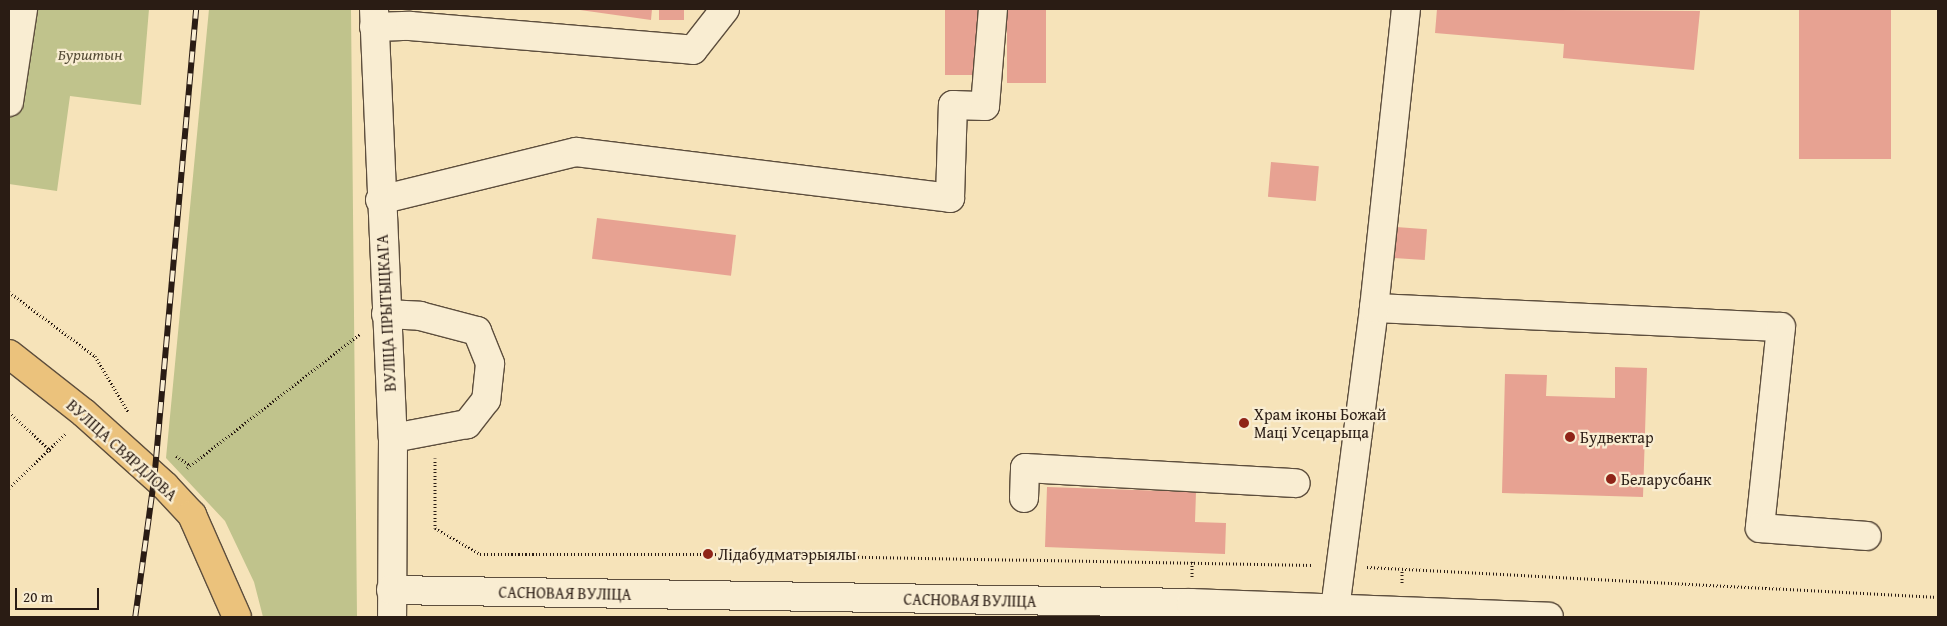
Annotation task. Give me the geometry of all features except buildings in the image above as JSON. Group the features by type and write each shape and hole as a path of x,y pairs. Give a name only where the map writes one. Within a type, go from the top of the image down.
{"main road":[{"name":"ВУЛІЦА СВЯРДЛОВА","path":"9,354 84,413 165,486 192,515 208,544 237,617"}],"street":[{"path":"9,102 24,9"},
{"path":"374,18 410,26 693,50 726,9"},
{"path":"380,200 576,152 950,198 953,105 985,106 993,9"},
{"path":"1335,609 1374,308 1406,9"},
{"name":"ВУЛІЦА ПРЫТЫЦКАГА","path":"374,18 380,200 393,438 392,617"},
{"path":"1374,308 1781,327 1760,528 1867,536"},
{"path":"386,314 454,323 477,330 490,364 486,400 467,424 435,433 393,438"},
{"path":"1024,498 1026,468 1296,483"},
{"name":"САСНОВАЯ ВУЛІЦА","path":"391,590 1335,609 1549,617"}],"path":[{"path":"9,292 95,356 131,415"},
{"path":"165,486 386,314"},
{"path":"9,412 51,451"},
{"path":"9,488 51,451 84,413"},
{"path":"435,433 435,528 480,554 718,554 1340,566 1938,597"},
{"path":"169,451 190,465"}],"green space":[{"name":"Бурштын","path":"9,9 149,9 141,105 70,96 57,191 9,184"},
{"path":"209,9 351,9 357,617 263,617 254,582 225,521 166,458"}],"railway":[{"path":"135,617 154,479 196,9"}],"place":[{"name":"Храм іконы Божай Маці Усецарыца","path":"1244,423"},
{"name":"Будвектар","path":"1570,437"},
{"name":"Беларусбанк","path":"1611,479"},
{"name":"Лідабудматэрыялы","path":"708,554"}]}
